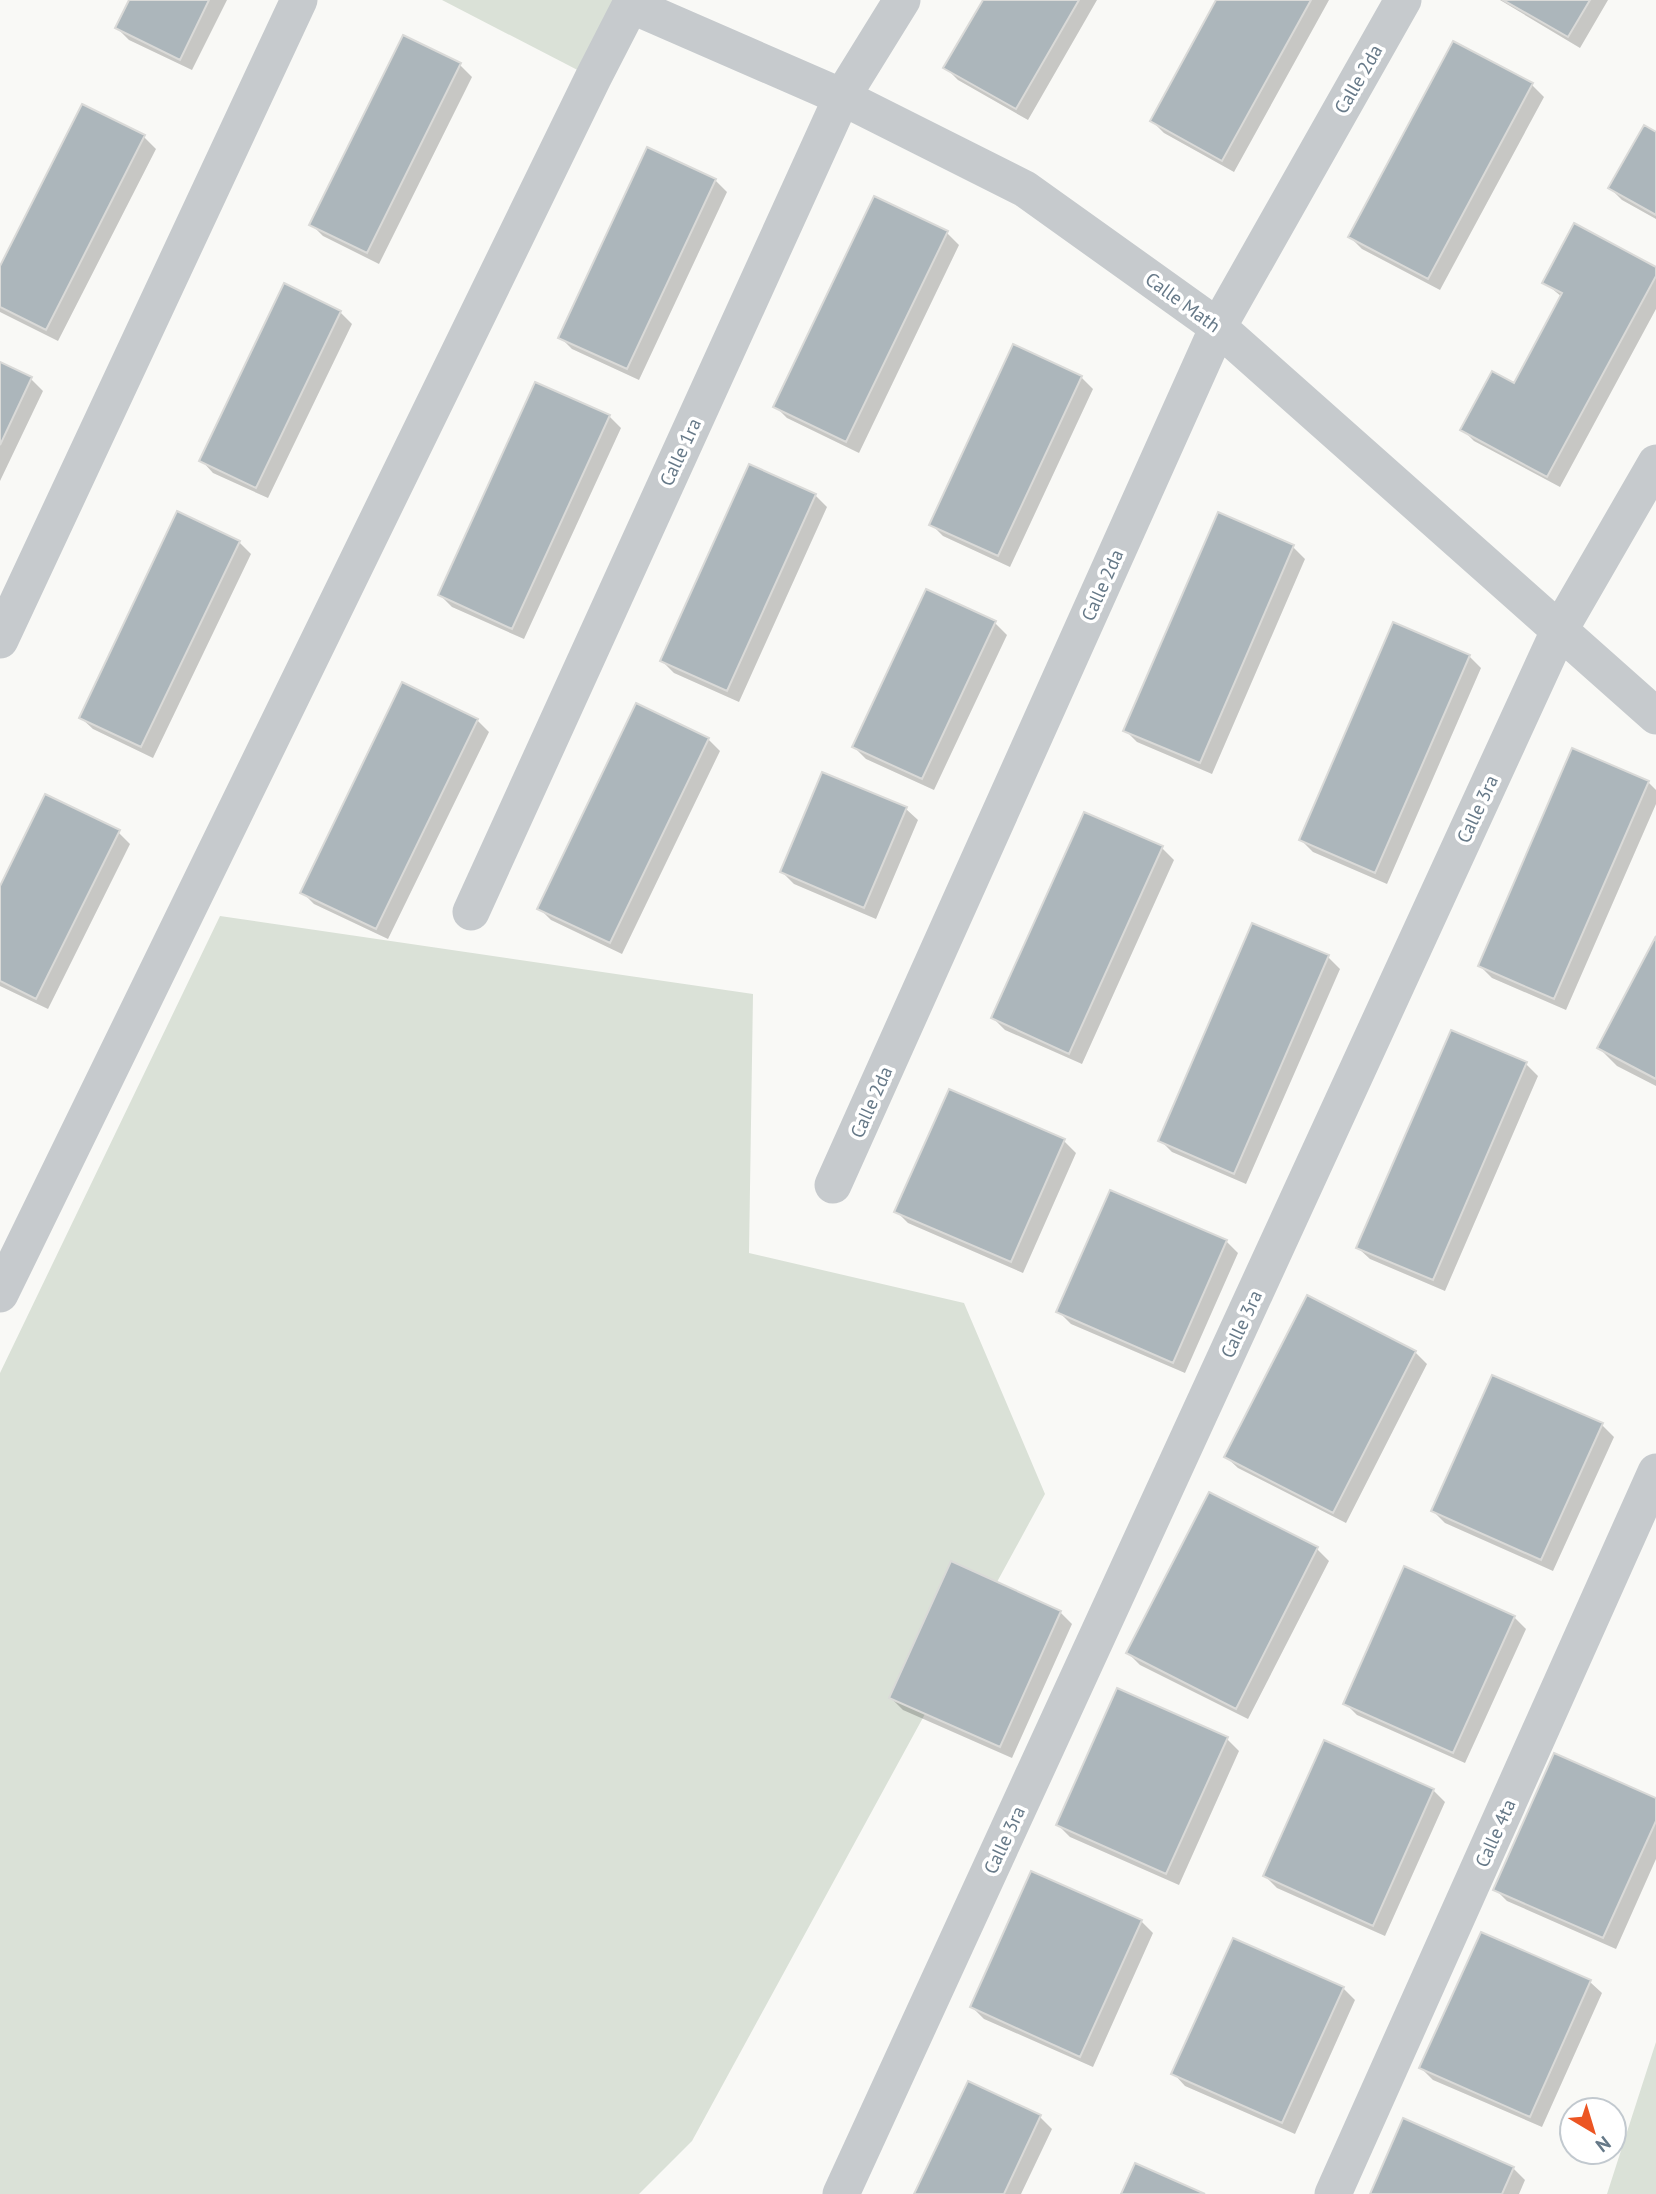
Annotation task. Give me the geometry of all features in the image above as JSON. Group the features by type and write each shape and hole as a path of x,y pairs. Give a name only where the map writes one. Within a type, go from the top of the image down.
{"street":[{"path":"0,640 299,0"},
{"name":"Calle 1ra","path":"471,912 842,97 902,0"},
{"name":"Calle 2da","path":"833,1185 1218,327 1403,0"},
{"path":"0,1294 632,2"},
{"name":"Calle Math","path":"632,2 842,97 1025,188 1218,327 1656,716"},
{"name":"Calle 3ra","path":"842,2194 1559,631 1656,463"},
{"name":"Calle 4ta","path":"1333,2194 1656,1472"}],"shaded area":[{"path":"442,0 629,0 593,78"},
{"path":"220,916 753,994 749,1253 964,1303 1045,1494 692,2141 639,2194 0,2194 0,1373"},
{"path":"1656,2042 1656,2194 1607,2194 1616,2166 1628,2166 1628,2129"}],"building":[{"path":"129,0 209,0 180,60 115,28"},
{"path":"983,0 1079,0 1016,109 943,68"},
{"path":"1216,0 1311,0 1222,161 1150,121"},
{"path":"1503,0 1590,0 1568,37"},
{"path":"403,35 461,63 367,253 309,225"},
{"path":"1453,41 1533,83 1428,279 1348,237"},
{"path":"82,104 145,135 46,330 0,307 0,266"},
{"path":"1644,125 1656,132 1656,215 1608,188"},
{"path":"647,147 716,179 627,369 558,338"},
{"path":"874,196 948,231 846,442 773,407"},
{"path":"1574,223 1656,267 1656,276 1547,477 1460,430 1492,371 1514,383 1562,293 1542,283"},
{"path":"284,283 341,311 256,488 199,461"},
{"path":"1013,344 1082,376 998,556 929,525"},
{"path":"0,362 32,377 0,445"},
{"path":"535,382 610,415 512,629 438,595"},
{"path":"749,464 816,494 727,691 660,661"},
{"path":"177,511 240,541 141,747 79,718"},
{"path":"1218,512 1294,545 1200,763 1123,731"},
{"path":"926,589 996,621 922,779 852,747"},
{"path":"1393,622 1470,655 1375,873 1299,840"},
{"path":"402,682 478,719 376,929 300,893"},
{"path":"636,703 709,738 610,943 537,909"},
{"path":"1572,748 1649,781 1554,999 1478,966"},
{"path":"822,772 907,807 864,908 780,872"},
{"path":"45,794 120,830 36,999 0,981 0,886"},
{"path":"1084,812 1163,846 1069,1054 991,1018"},
{"path":"1252,923 1329,955 1234,1174 1158,1141"},
{"path":"1656,936 1656,1079 1597,1048"},
{"path":"1451,1030 1527,1062 1433,1280 1356,1248"},
{"path":"949,1089 1065,1139 1011,1262 894,1212"},
{"path":"1110,1190 1227,1240 1173,1363 1056,1312"},
{"path":"1307,1295 1416,1351 1333,1513 1224,1457"},
{"path":"1492,1375 1603,1423 1541,1560 1431,1511"},
{"path":"1209,1492 1318,1547 1236,1709 1126,1653"},
{"path":"951,1561 1061,1611 1000,1747 889,1698"},
{"path":"1404,1566 1515,1616 1453,1753 1343,1704"},
{"path":"1117,1688 1228,1737 1166,1874 1056,1825"},
{"path":"1324,1740 1434,1789 1373,1926 1263,1876"},
{"path":"1554,1753 1656,1798 1656,1821 1603,1938 1493,1890"},
{"path":"1031,1871 1142,1920 1080,2057 970,2007"},
{"path":"1481,1932 1591,1980 1530,2117 1419,2068"},
{"path":"1233,1938 1344,1987 1282,2123 1171,2074"},
{"path":"968,2081 1041,2115 1004,2194 914,2194"},
{"path":"1403,2118 1514,2167 1502,2194 1370,2194"},
{"path":"1135,2163 1205,2194 1121,2194"}]}
